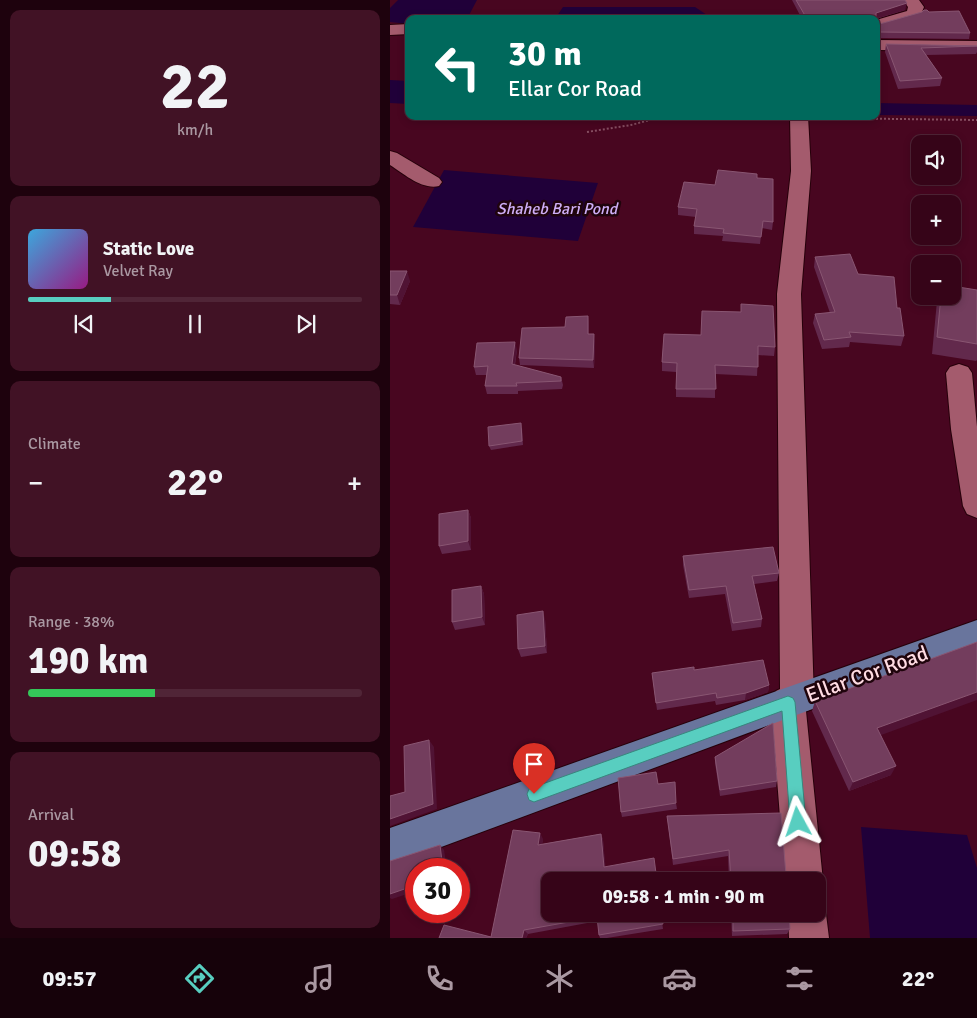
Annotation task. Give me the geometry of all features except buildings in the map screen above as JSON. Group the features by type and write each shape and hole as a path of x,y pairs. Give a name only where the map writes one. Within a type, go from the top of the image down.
{"main road":[{"name":"Ellar Cor Road","path":"390,847 977,634"}],"street":[{"path":"880,24 914,14 916,7 911,0"},
{"path":"390,30 405,30"},
{"path":"880,45 977,46"},
{"path":"799,120 801,172 789,294 792,701 803,872"},
{"path":"390,158 432,182"},
{"path":"959,373 964,429 977,506"},
{"path":"808,922 809,938"}],"path":[{"path":"880,118 977,120"},
{"path":"587,132 650,120"}],"water":[{"path":"398,0 477,0 469,15 405,15 405,24 390,22 390,8"},
{"path":"563,7 695,7 707,15 558,15"},
{"path":"390,80 405,81 405,104 390,103"},
{"path":"880,103 977,105 977,116 880,115"},
{"name":"Shaheb Bari Pond","path":"444,170 598,183 578,241 413,227"},
{"path":"861,827 967,835 977,868 977,938 870,938"}],"route":[{"path":"534,794 788,702 798,822"}]}
